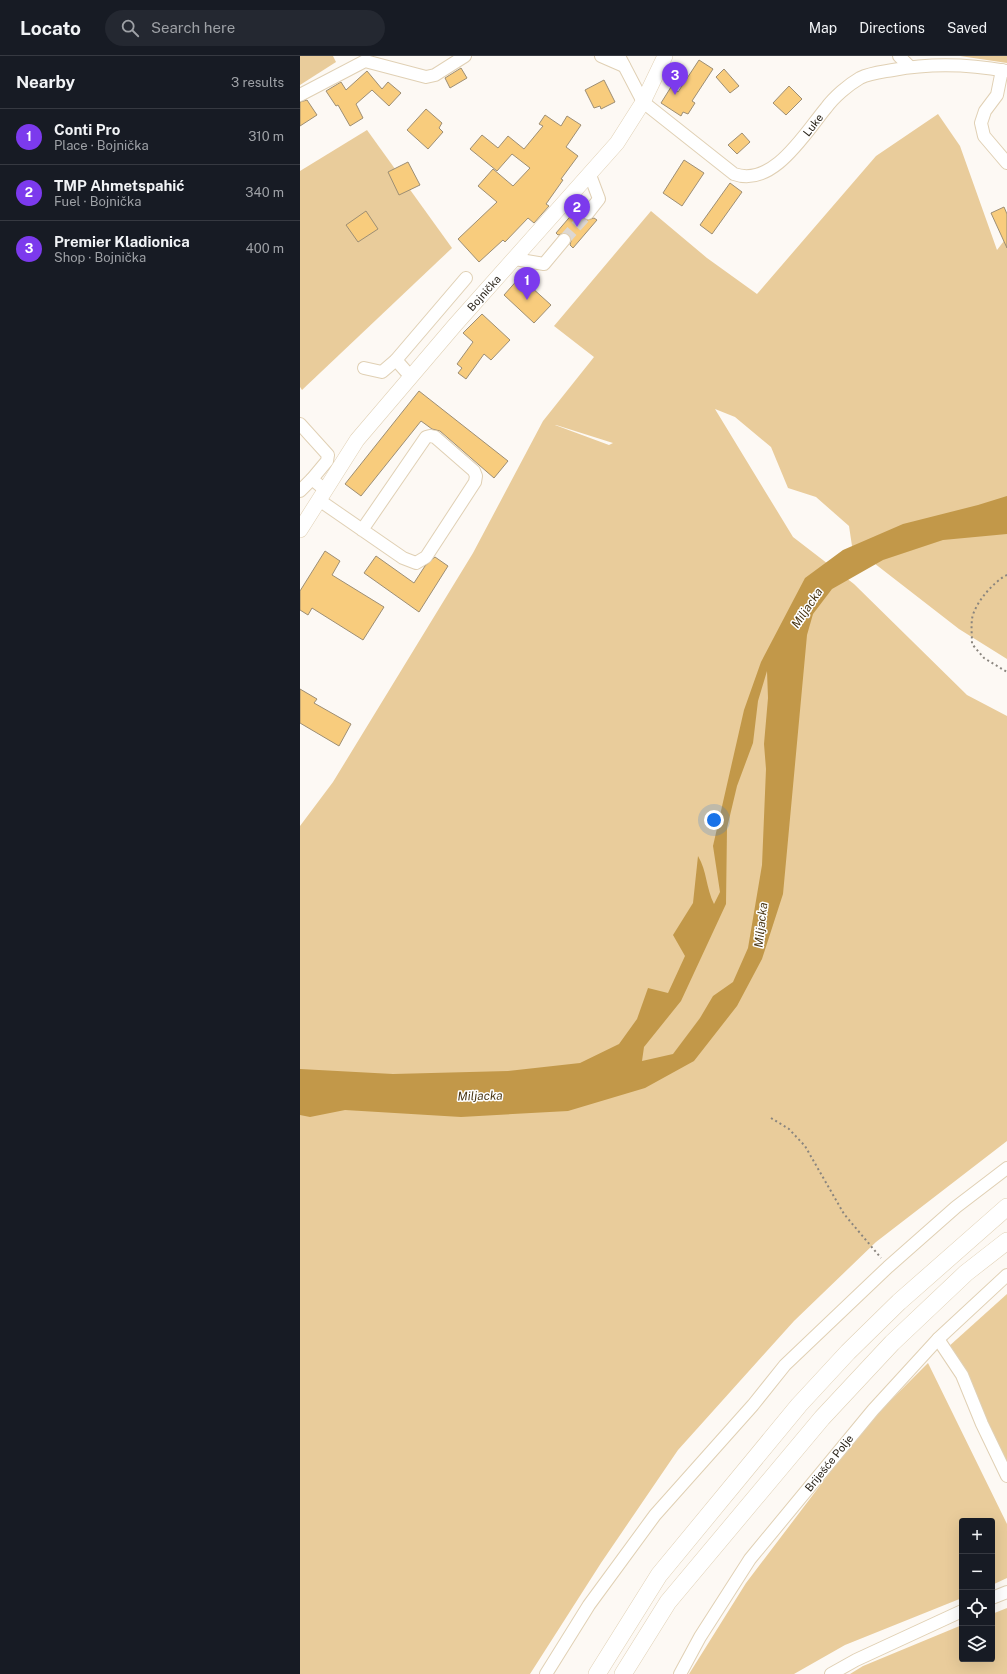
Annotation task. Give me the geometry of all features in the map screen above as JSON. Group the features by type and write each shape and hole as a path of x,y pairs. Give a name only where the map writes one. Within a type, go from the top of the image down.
{"highway":[{"path":"597,1674 659,1575 780,1426 823,1378 899,1302 1007,1207"},
{"path":"623,1674 668,1602 822,1418 897,1338 966,1273 1007,1241"}],"main road":[{"name":"Bojnička","path":"301,525 357,440 455,325 617,143 642,102 666,56"}],"street":[{"path":"300,95 363,59 426,77 435,75 465,56"},
{"path":"601,56 621,61 642,102"},
{"path":"899,56 910,67"},
{"name":"Luke","path":"642,102 734,174 750,177 768,171 786,155 804,137 826,107 861,78 880,72 910,67 945,64 1004,70"},
{"path":"1004,70 999,90 995,99 984,111 981,123 984,136 1007,163"},
{"path":"588,213 599,200 590,175"},
{"path":"515,259 544,264 564,240"},
{"path":"364,368 382,372 396,360 466,278"},
{"path":"396,360 411,377"},
{"path":"300,424 328,455 327,461 300,491"},
{"path":"312,479 322,495 362,530 403,558 416,562 426,557 475,482 476,476 474,471 435,437 426,437 362,530"},
{"path":"546,1674 589,1605 655,1515 753,1405 785,1365 888,1267 956,1207 1007,1168"},
{"name":"Briješće Polje","path":"680,1674 700,1637 750,1559 873,1410 938,1339 1007,1275"},
{"path":"938,1339 962,1375 982,1424 1007,1476"},
{"path":"995,1597 1007,1592"},
{"path":"830,1674 870,1653 959,1612"}],"path":[{"path":"1007,575 999,579 984,596 972,617 972,644 984,658 1007,672"},
{"path":"771,1118 789,1129 804,1146 844,1214 888,1267"}],"shaded area":[{"path":"300,56 333,56 336,62 300,85"},
{"path":"960,56 1007,56 1007,63"},
{"path":"938,114 960,146 997,250 1007,237 1007,659 959,629 852,546 849,526 816,497 788,488 771,447 735,417 715,409 793,537 854,584 967,695 1007,716 1007,1141 876,1242 794,1321 678,1450 601,1563 530,1674 300,1674 300,826 333,782 473,553 543,421 594,357 554,326 651,211 707,258 757,294 876,156","holes":["555,425 613,443 609,445"]},
{"path":"367,130 452,248 302,390 300,387 300,171"},
{"path":"1007,1294 1007,1466 947,1348"},
{"path":"928,1363 1007,1524 1007,1578 995,1584 995,1518 959,1518 959,1599 845,1645 794,1674 689,1674 746,1583 866,1425"},
{"path":"1007,1608 1007,1674 850,1674 863,1666 959,1626 959,1662 995,1662 995,1613"}],"water":[{"name":"Miljacka","path":"1007,496 1007,534 943,540 883,560 832,589 813,614 807,635 783,894 762,959 737,1006 694,1061 645,1088 568,1111 461,1117 345,1110 310,1117 300,1115 300,1069 393,1074 508,1071 580,1063 619,1044 637,1019 648,988 668,993 685,956 673,935 693,903 698,856 714,904 720,892 713,846 744,710 761,662 805,578 843,550 903,524","holes":["767,671 768,698 764,744 766,769 762,865 748,948 733,982 713,996 700,1018 673,1054 642,1061 644,1047 681,1001 726,904 727,828 737,786 753,743 758,701"]}],"building":[{"path":"699,60 713,69 692,101 695,103 688,114 683,112 681,116 661,103 671,87 678,92"},
{"path":"461,68 467,78 450,88 445,78"},
{"path":"724,69 739,86 730,93 716,77"},
{"path":"367,71 382,89 388,82 401,93 389,106 372,90 356,104 363,118 350,126 338,105 336,106 326,91 341,82 346,90"},
{"path":"604,80 615,102 601,109 600,106 594,108 585,90"},
{"path":"789,86 802,99 786,115 773,103"},
{"path":"307,100 317,115 300,126 300,102"},
{"path":"426,109 442,123 439,128 443,132 428,149 407,130"},
{"path":"545,115 561,126 567,116 581,125 566,147 578,156 561,179 563,180 546,204 549,206 534,223 528,218 505,242 503,240 479,262 458,239 497,202 478,186 493,169 513,186 530,168 512,154 497,171 470,149 482,135 498,148 508,136 524,149 543,126 539,124"},
{"path":"742,133 750,142 737,154 728,145"},
{"path":"684,160 704,173 682,206 663,193"},
{"path":"408,162 420,185 399,195 388,172"},
{"path":"730,183 742,192 712,234 700,225"},
{"path":"580,205 582,208 581,212 583,219 587,220 594,218 597,220 573,248 570,245 571,241 569,235 565,233 558,235 556,233"},
{"path":"1004,207 1007,214 1007,248 991,213"},
{"path":"366,211 378,229 358,242 346,225"},
{"path":"520,277 551,305 534,323 504,295"},
{"path":"482,314 510,340 491,360 484,354 466,379 458,373 462,368 457,364 473,342 463,333"},
{"path":"419,391 508,461 494,478 440,431 432,429 421,421 361,496 345,484"},
{"path":"325,551 340,561 332,575 384,607 363,640 312,608 308,615 300,610 300,591"},
{"path":"376,556 414,583 425,566 435,557 448,566 419,612 364,573"},
{"path":"300,689 317,699 314,703 351,724 339,746 300,723"}],"tunnel":[{"path":"564,240 588,213"}],"place":[{"name":"Premier Kladionica","path":"675,95"},
{"name":"TMP Ahmetspahić","path":"577,227"},
{"name":"Conti Pro","path":"527,300"}]}
